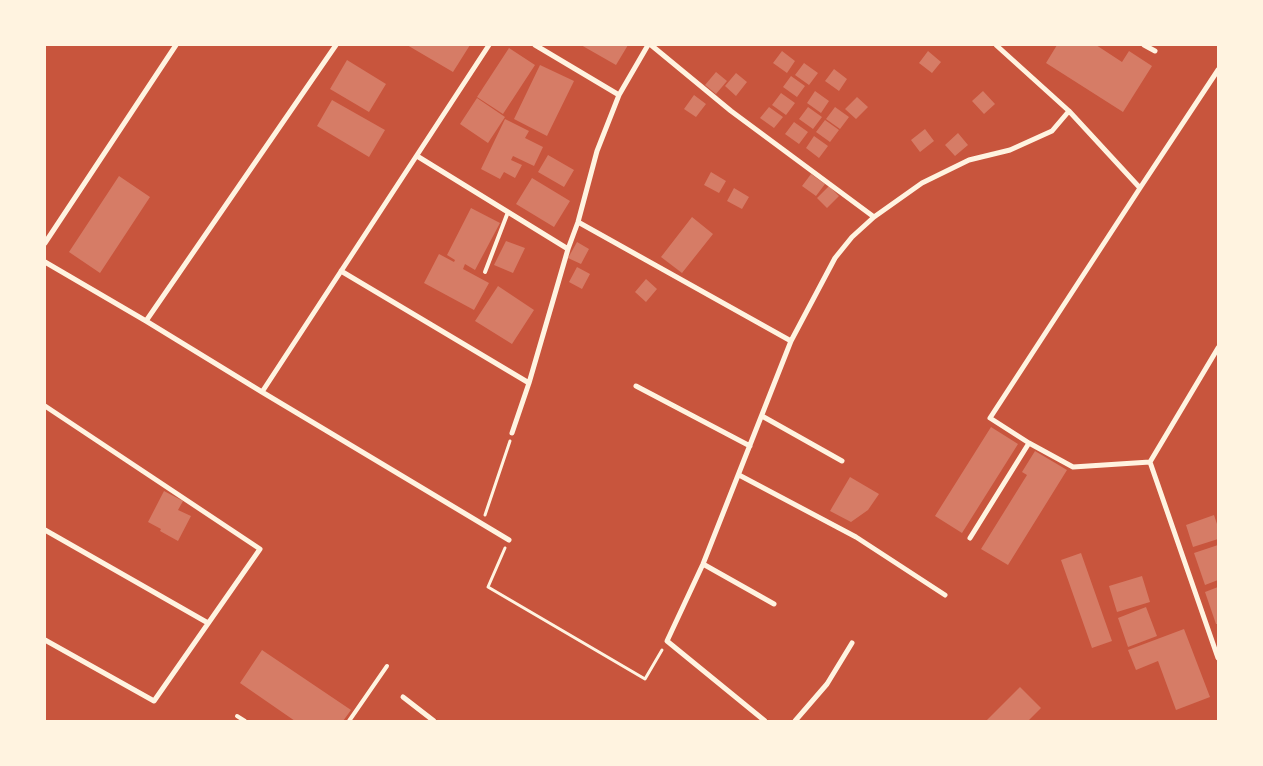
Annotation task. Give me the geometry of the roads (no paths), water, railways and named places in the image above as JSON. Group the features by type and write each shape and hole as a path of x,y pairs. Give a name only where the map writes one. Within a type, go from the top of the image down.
{"street":[{"path":"45,243 176,45"},
{"path":"146,320 336,45"},
{"path":"262,392 490,45"},
{"path":"535,45 619,95"},
{"path":"512,433 578,222 597,151 619,95 650,45 732,111 874,217"},
{"path":"996,45 1070,111 1140,188"},
{"path":"1144,45 1155,51"},
{"path":"1150,462 1073,467 1029,443 990,418 1218,70"},
{"path":"765,721 668,641 703,564 791,341 835,258 852,237 874,217 922,183 969,160 1010,150 1052,132 1070,111"},
{"path":"417,156 568,249"},
{"path":"578,222 791,341"},
{"path":"45,262 146,320 509,540"},
{"path":"342,271 529,383"},
{"path":"1218,348 1150,462 1218,658"},
{"path":"636,386 750,446"},
{"path":"45,406 260,549 154,701 45,640"},
{"path":"762,416 842,461"},
{"path":"970,538 1029,443"},
{"path":"739,475 856,536 945,595"},
{"path":"45,530 208,623"},
{"path":"703,564 774,604"},
{"path":"795,721 827,684 852,643"},
{"path":"403,698 434,721"}],"lane":[{"path":"486,272 508,212"},
{"path":"349,721 386,666"},
{"path":"237,716 245,721"}]}
